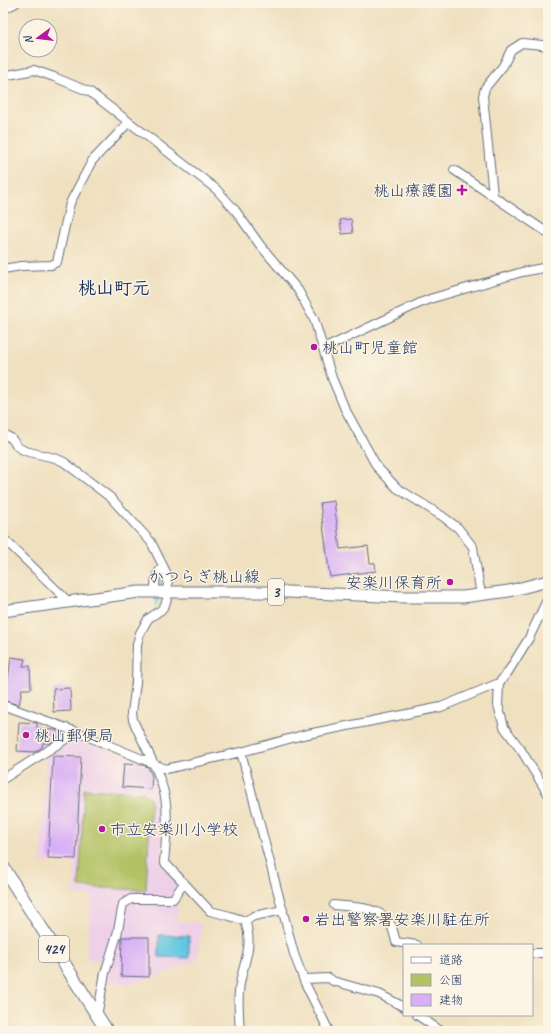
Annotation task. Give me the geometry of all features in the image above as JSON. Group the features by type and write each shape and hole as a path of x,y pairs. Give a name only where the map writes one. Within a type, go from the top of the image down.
{"highway":[{"name":"424","path":"3,867 107,1031"}],"main road":[{"name":"かつらぎ桃山線","path":"3,612 68,601 155,591 288,592 404,597 481,596 548,582"}],"street":[{"path":"3,12 6,8 16,3"},
{"path":"493,195 483,96 485,88 503,66 511,50 522,43 548,47"},
{"path":"3,76 34,70 54,76 90,92 216,189 235,210 260,245 298,290 314,319 332,378 346,409 377,467 397,488 458,528 473,547 481,596"},
{"path":"3,269 21,266 51,265 57,262 70,203 92,162 129,122"},
{"path":"454,170 548,233"},
{"path":"323,350 433,298 548,266"},
{"path":"3,434 11,438 18,447 25,451 55,458 64,462 111,498 151,542 168,579 165,605 161,610 148,619 140,633 137,644 136,682 132,713 133,720 153,762 164,793 166,803 167,832 164,862 210,911 245,921 254,916 283,910"},
{"path":"3,538 68,601"},
{"path":"155,591 156,576 158,571 163,567"},
{"path":"3,705 77,732 166,768 241,752 307,734 441,707 499,683 508,672 529,638 548,598"},
{"path":"499,683 498,705 504,727 521,750 548,794"},
{"path":"3,779 77,732"},
{"path":"241,752 294,954 304,979 329,1031"},
{"path":"97,1016 105,973 117,935 124,904 131,899 173,898 184,883"},
{"path":"334,905 371,910 382,914 388,920 396,942 410,944"},
{"path":"240,1031 239,992 248,951 247,926 245,921"},
{"path":"533,952 548,953"},
{"path":"304,979 329,978 333,981 379,994 403,1006"},
{"path":"418,1016 441,1031"}],"shaded area":[{"name":"市立安楽川小学校","path":"77,738 149,765 162,797 161,865 185,887 177,896 177,922 201,923 198,960 153,978 128,985 100,981 105,961 87,959 91,896 74,896 75,864 41,862 46,757"}],"green space":[{"path":"84,789 143,792 151,800 146,890 79,887"}],"water":[{"path":"159,935 189,936 189,958 159,957"}],"building":[{"path":"351,219 353,233 342,234 340,220"},
{"path":"334,501 340,549 368,546 370,563 375,563 376,571 330,577 320,503"},
{"path":"11,657 25,659 23,666 30,666 31,689 22,689 19,705 3,700 3,680 8,681"},
{"path":"70,688 71,711 54,712 53,689"},
{"path":"19,722 37,723 37,729 55,730 63,733 50,743 43,743 42,747 35,752 17,751"},
{"path":"53,756 81,757 76,859 48,858"},
{"path":"124,764 143,765 148,767 152,776 151,789 122,787"},
{"path":"122,937 149,937 149,977 121,976"}],"waterway":[{"path":"160,577 160,586"},
{"path":"156,605 159,596"}],"place":[{"name":"桃山療護園","path":"462,190"},
{"name":"桃山町児童館","path":"314,347"},
{"name":"安楽川保育所","path":"450,582"},
{"name":"桃山郵便局","path":"26,735"},
{"name":"市立安楽川小学校","path":"102,829"},
{"name":"岩出警察署安楽川駐在所","path":"306,919"}],"district":[{"name":"桃山町元","path":"114,288"}]}
